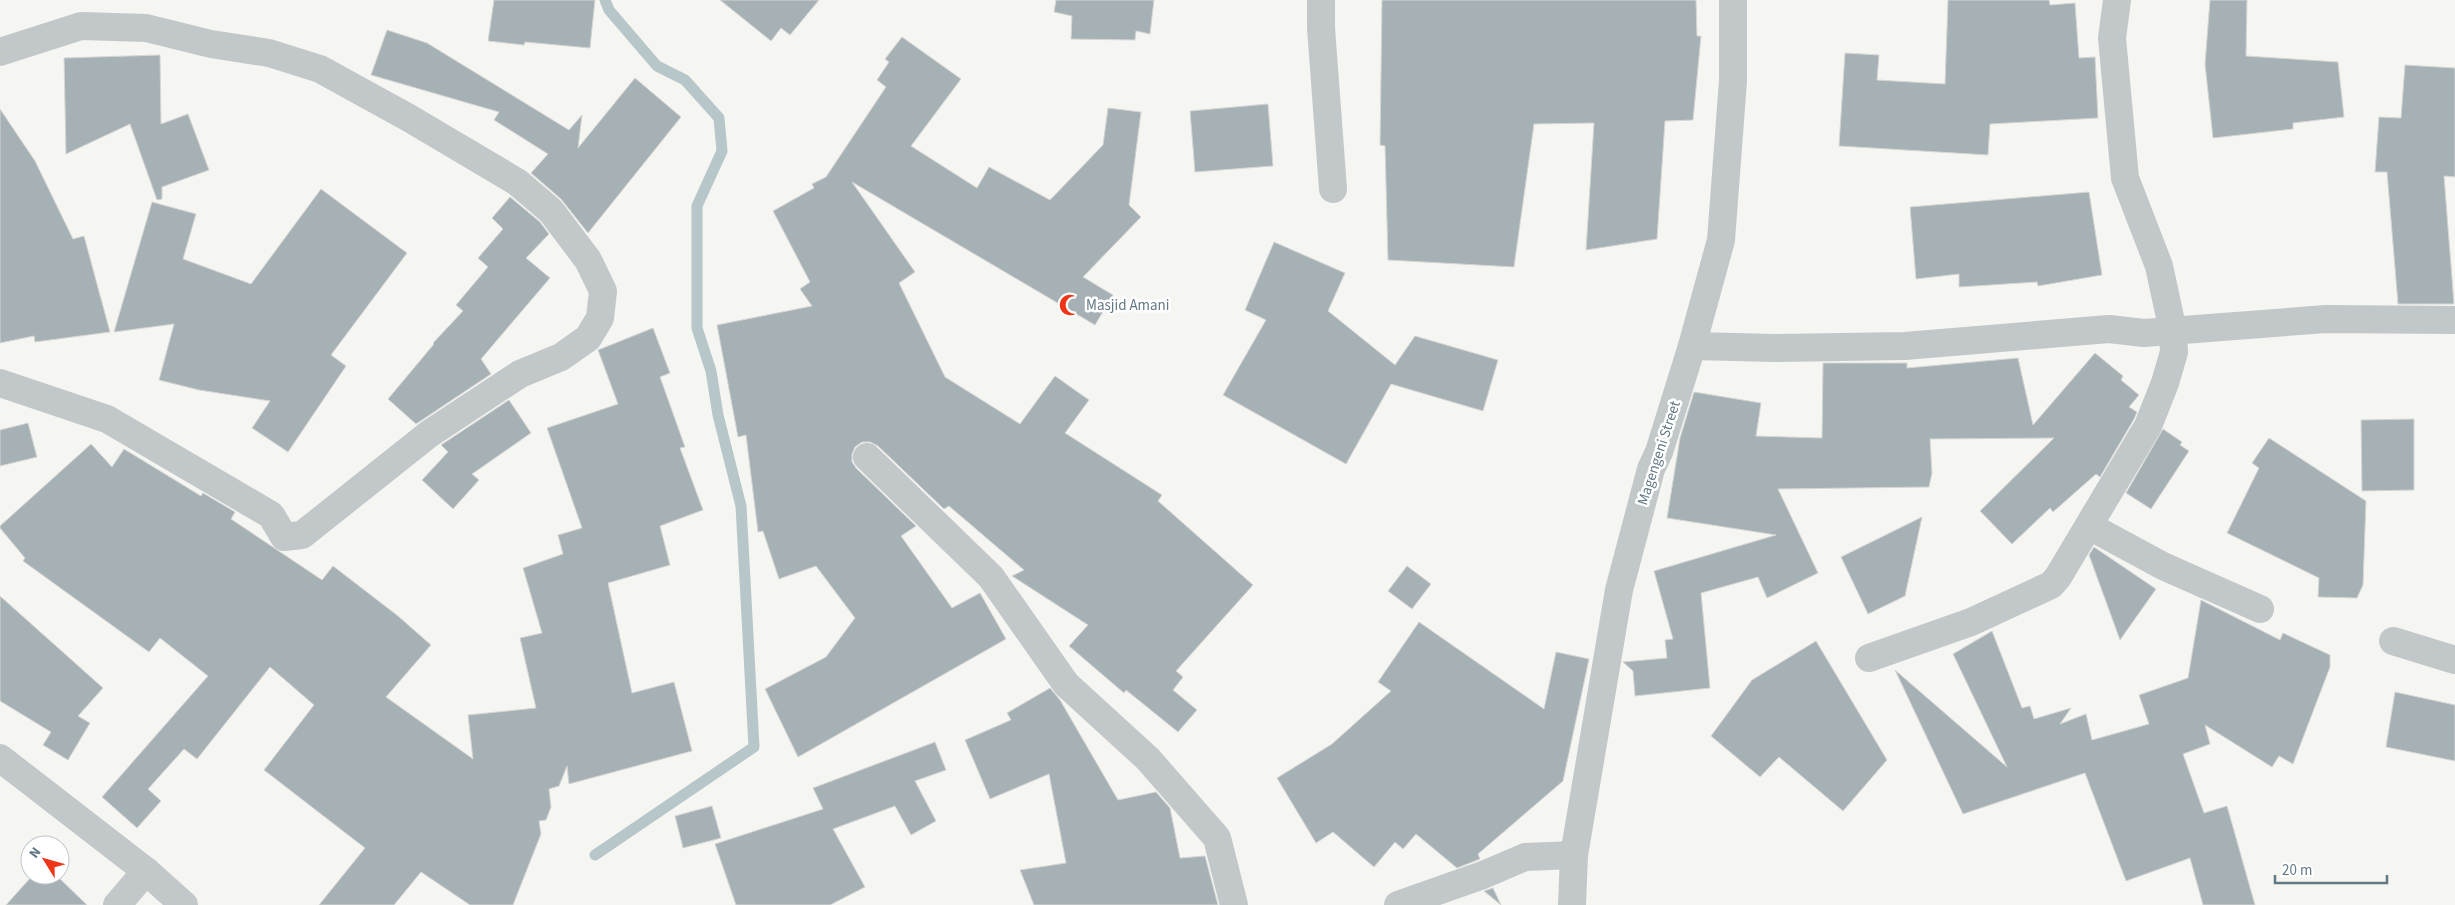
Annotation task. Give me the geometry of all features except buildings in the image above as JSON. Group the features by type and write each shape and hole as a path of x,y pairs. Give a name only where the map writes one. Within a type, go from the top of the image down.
{"street":[{"path":"1322,0 1321,37 1333,189"},
{"name":"Magengeni Street","path":"1572,905 1574,855 1619,590 1651,470 1659,452 1692,346 1721,240 1732,81 1733,0"},
{"path":"1869,658 1971,622 2039,592 2058,577 2148,426 2166,383 2174,352 2173,331 2159,266 2125,178 2112,38 2116,0"},
{"path":"0,52 81,26 146,28 210,44 269,53 320,69 409,118 517,182 551,211 588,260 603,291 600,318 588,338 560,357 520,374 430,434 302,535 284,537 271,514 107,419 0,383"},
{"path":"1692,346 1774,348 1905,346 2109,329 2144,333 2326,319 2455,320"},
{"path":"867,457 991,577 1066,684 1148,759 1217,838 1234,905"},
{"path":"2089,526 2163,566 2260,609"},
{"path":"2393,641 2455,660"},
{"path":"0,758 146,871 184,905"},
{"path":"1398,905 1483,875 1525,857 1574,855"},
{"path":"117,905 146,871"}],"waterway":[{"path":"595,855 754,747 741,506 718,415 711,371 697,328 697,206 722,151 719,118 685,80 657,66 609,10 605,0"}],"place":[{"name":"Masjid Amani","path":"1070,305"}]}
